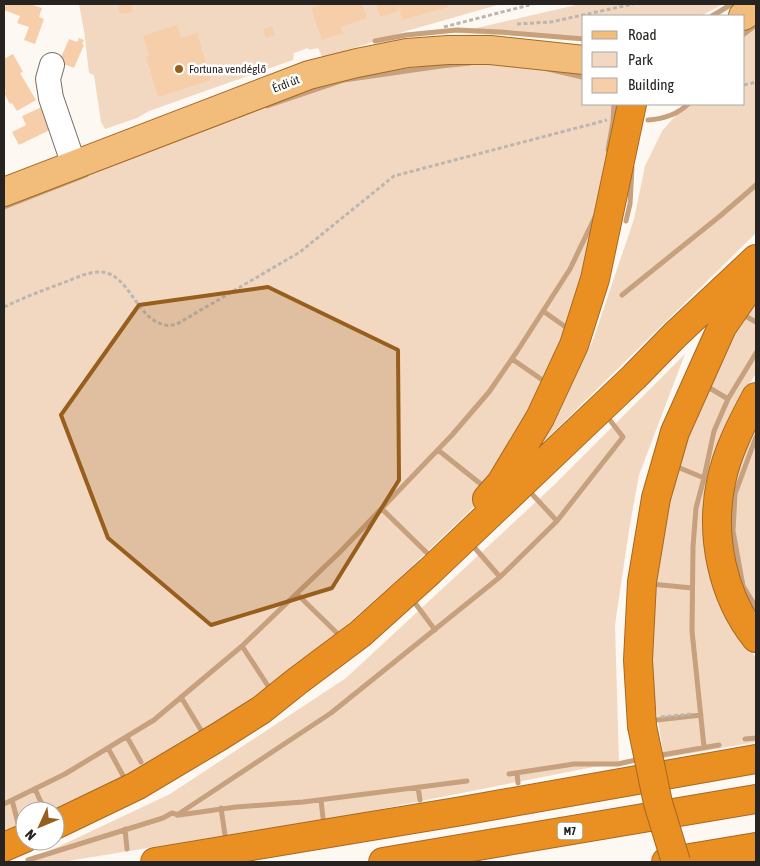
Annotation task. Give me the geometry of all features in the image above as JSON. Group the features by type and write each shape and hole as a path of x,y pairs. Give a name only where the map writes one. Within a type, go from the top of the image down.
{"highway":[{"path":"430,571 500,483 540,418 574,345 595,279 622,111"},
{"path":"65,820 136,786 182,760 261,710 360,634 430,571 627,384 675,335 756,260"},
{"path":"676,862 658,804 650,722 638,660 642,582 656,498 675,432 722,327 756,278"},
{"path":"756,397 724,468 718,497 717,514 718,545 726,579 739,612 756,638"},
{"path":"155,862 462,811 756,759"},
{"name":"M7","path":"383,862 756,799"},
{"path":"666,862 756,847"}],"main road":[{"path":"745,15 756,8"},
{"name":"Érdi út","path":"4,192 309,75 365,61 407,53 448,50 490,50 582,60"}],"lane":[{"path":"52,65 48,79 51,98 74,165"}],"path":[{"path":"443,28 533,4"},
{"path":"583,15 634,4"},
{"path":"518,24 550,22 582,15"},
{"path":"4,307 72,279 100,272 112,274 144,312 157,322 167,326 177,324 300,252 394,176 622,111"},
{"path":"650,722 691,714"}],"highlighted area":[{"path":"268,287 398,350 399,480 332,588 211,625 108,538 61,415 139,305"}],"green space":[{"path":"79,4 501,4 403,32 323,58 318,48 309,50 308,48 294,53 293,60 149,111 137,118 105,129 101,122 94,75 89,73"},
{"path":"580,4 723,4 703,15 582,15 582,41 455,33"},
{"path":"756,17 756,233 536,449 592,343 634,219 645,166 662,131 685,105 745,105 745,25"},
{"path":"405,62 543,64 582,74 582,105 613,105 619,110 617,162 562,349 479,502 395,582 334,636 290,671 206,729 128,774 66,806 65,801 15,801 15,828 4,833 4,199 228,113"},
{"path":"756,300 756,373 730,419 715,459 738,633 756,658 756,742 664,758 652,689 650,656 658,544 689,430 719,361"},
{"path":"685,354 639,475 629,530 615,625 619,762 355,814 62,862 26,862 49,851 65,851 65,844 170,794 346,678 552,487"},
{"path":"756,417 756,622 749,610 728,539 736,463"}],"building":[{"path":"6,4 30,4 42,8 39,17 44,19 35,44 24,40 29,27 17,23 20,16 4,10"},
{"path":"118,4 131,4 133,12 120,14"},
{"path":"323,4 362,4 367,18 341,27 343,33 322,40 311,8"},
{"path":"376,4 397,4 399,11 380,17"},
{"path":"398,4 447,4 448,7 402,20"},
{"name":"Fortuna vendéglő","path":"177,25 181,38 197,33 211,80 158,97 146,57 149,56 143,36"},
{"path":"272,26 275,35 266,38 263,29"},
{"path":"79,38 84,40 82,44 84,45 74,68 59,62 69,39 77,42"},
{"path":"13,54 23,72 20,73 36,100 17,111 12,103 10,104 4,93 6,91 4,88 4,59"},
{"path":"44,106 54,128 19,145 12,132 26,125 22,116"}],"waterway":[{"path":"714,15 732,4"},
{"path":"745,33 756,25"},
{"path":"375,41 406,35 457,30 582,39"},
{"path":"267,106 344,80 470,63"},
{"path":"548,69 582,77"},
{"path":"608,150 614,105"},
{"path":"648,120 670,116 687,105"},
{"path":"626,221 630,204 632,167"},
{"path":"4,207 86,175"},
{"path":"622,295 756,185"},
{"path":"4,804 65,774 154,720 242,646 340,552 452,435 489,392 570,269 595,217"},
{"path":"543,311 567,328"},
{"path":"747,317 756,322"},
{"path":"704,478 714,431 728,399 756,353"},
{"path":"512,359 541,379"},
{"path":"708,387 728,399"},
{"path":"177,815 331,713 500,577 557,521 623,437 609,419"},
{"path":"756,437 735,494 733,531 743,586 756,607"},
{"path":"438,450 482,485"},
{"path":"675,466 704,478 696,508 693,547 692,631 704,747"},
{"path":"531,493 557,521"},
{"path":"382,509 428,554"},
{"path":"474,547 500,577"},
{"path":"651,584 692,588"},
{"path":"297,594 340,636"},
{"path":"415,603 435,630"},
{"path":"242,646 270,689"},
{"path":"181,697 204,735"},
{"path":"657,720 701,715"},
{"path":"127,737 141,762"},
{"path":"745,739 756,738"},
{"path":"656,756 719,745"},
{"path":"108,748 126,781"},
{"path":"509,774 574,764 618,764 640,759"},
{"path":"517,773 518,783"},
{"path":"29,862 28,860 163,818 172,813 179,815 236,807 303,802 467,781"},
{"path":"418,787 420,800"},
{"path":"35,789 40,801"},
{"path":"12,800 15,812"},
{"path":"321,800 323,818"},
{"path":"221,808 225,835"},
{"path":"125,829 127,849"}],"place":[{"name":"Fortuna vendéglő","path":"179,69"}]}
